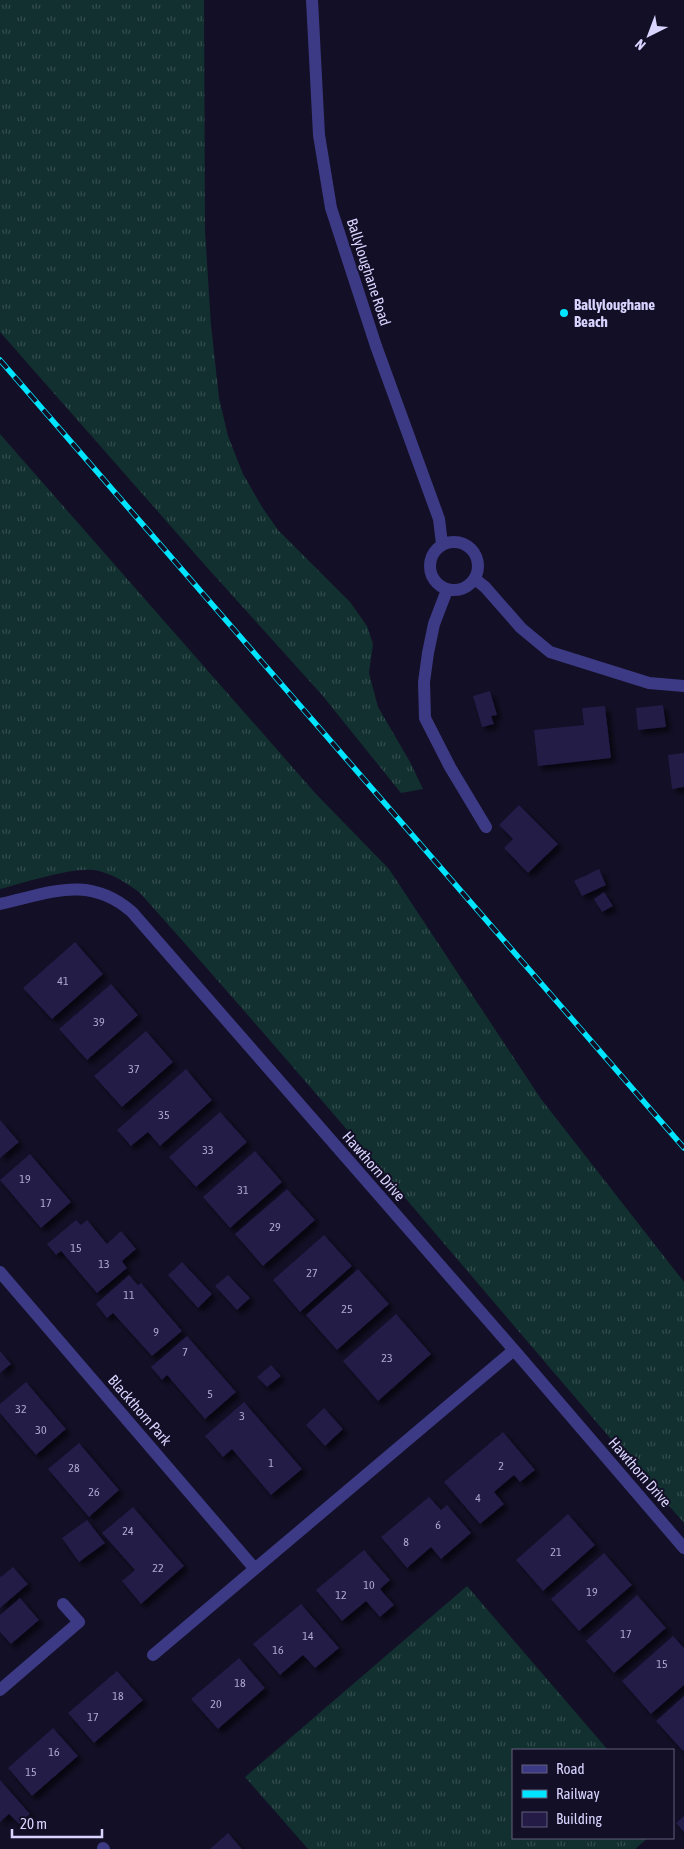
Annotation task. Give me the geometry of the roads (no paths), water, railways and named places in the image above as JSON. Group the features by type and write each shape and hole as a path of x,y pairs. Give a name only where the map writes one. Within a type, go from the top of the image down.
{"street":[{"name":"Ballyloughane Road","path":"312,0 319,135 331,208 376,346 439,519 442,544"},
{"path":"458,542 466,544 476,556 478,572 470,585 463,589 447,590 434,580 430,572 431,556 442,544 458,542"},
{"path":"475,579 486,587 520,628 550,652 649,683 684,686"},
{"path":"447,590 434,624 428,653 424,682 425,718 450,767 486,827"},
{"name":"Hawthorn Drive","path":"0,904 78,889 102,892 119,900 162,945 684,1548"},
{"name":"Blackthorn Park","path":"0,1272 255,1569"},
{"path":"153,1655 514,1350"},
{"path":"0,1690 79,1622 63,1604"}],"railway":[{"path":"0,360 684,1148"}],"place":[{"name":"Ballyloughane Beach","path":"564,313"}]}
